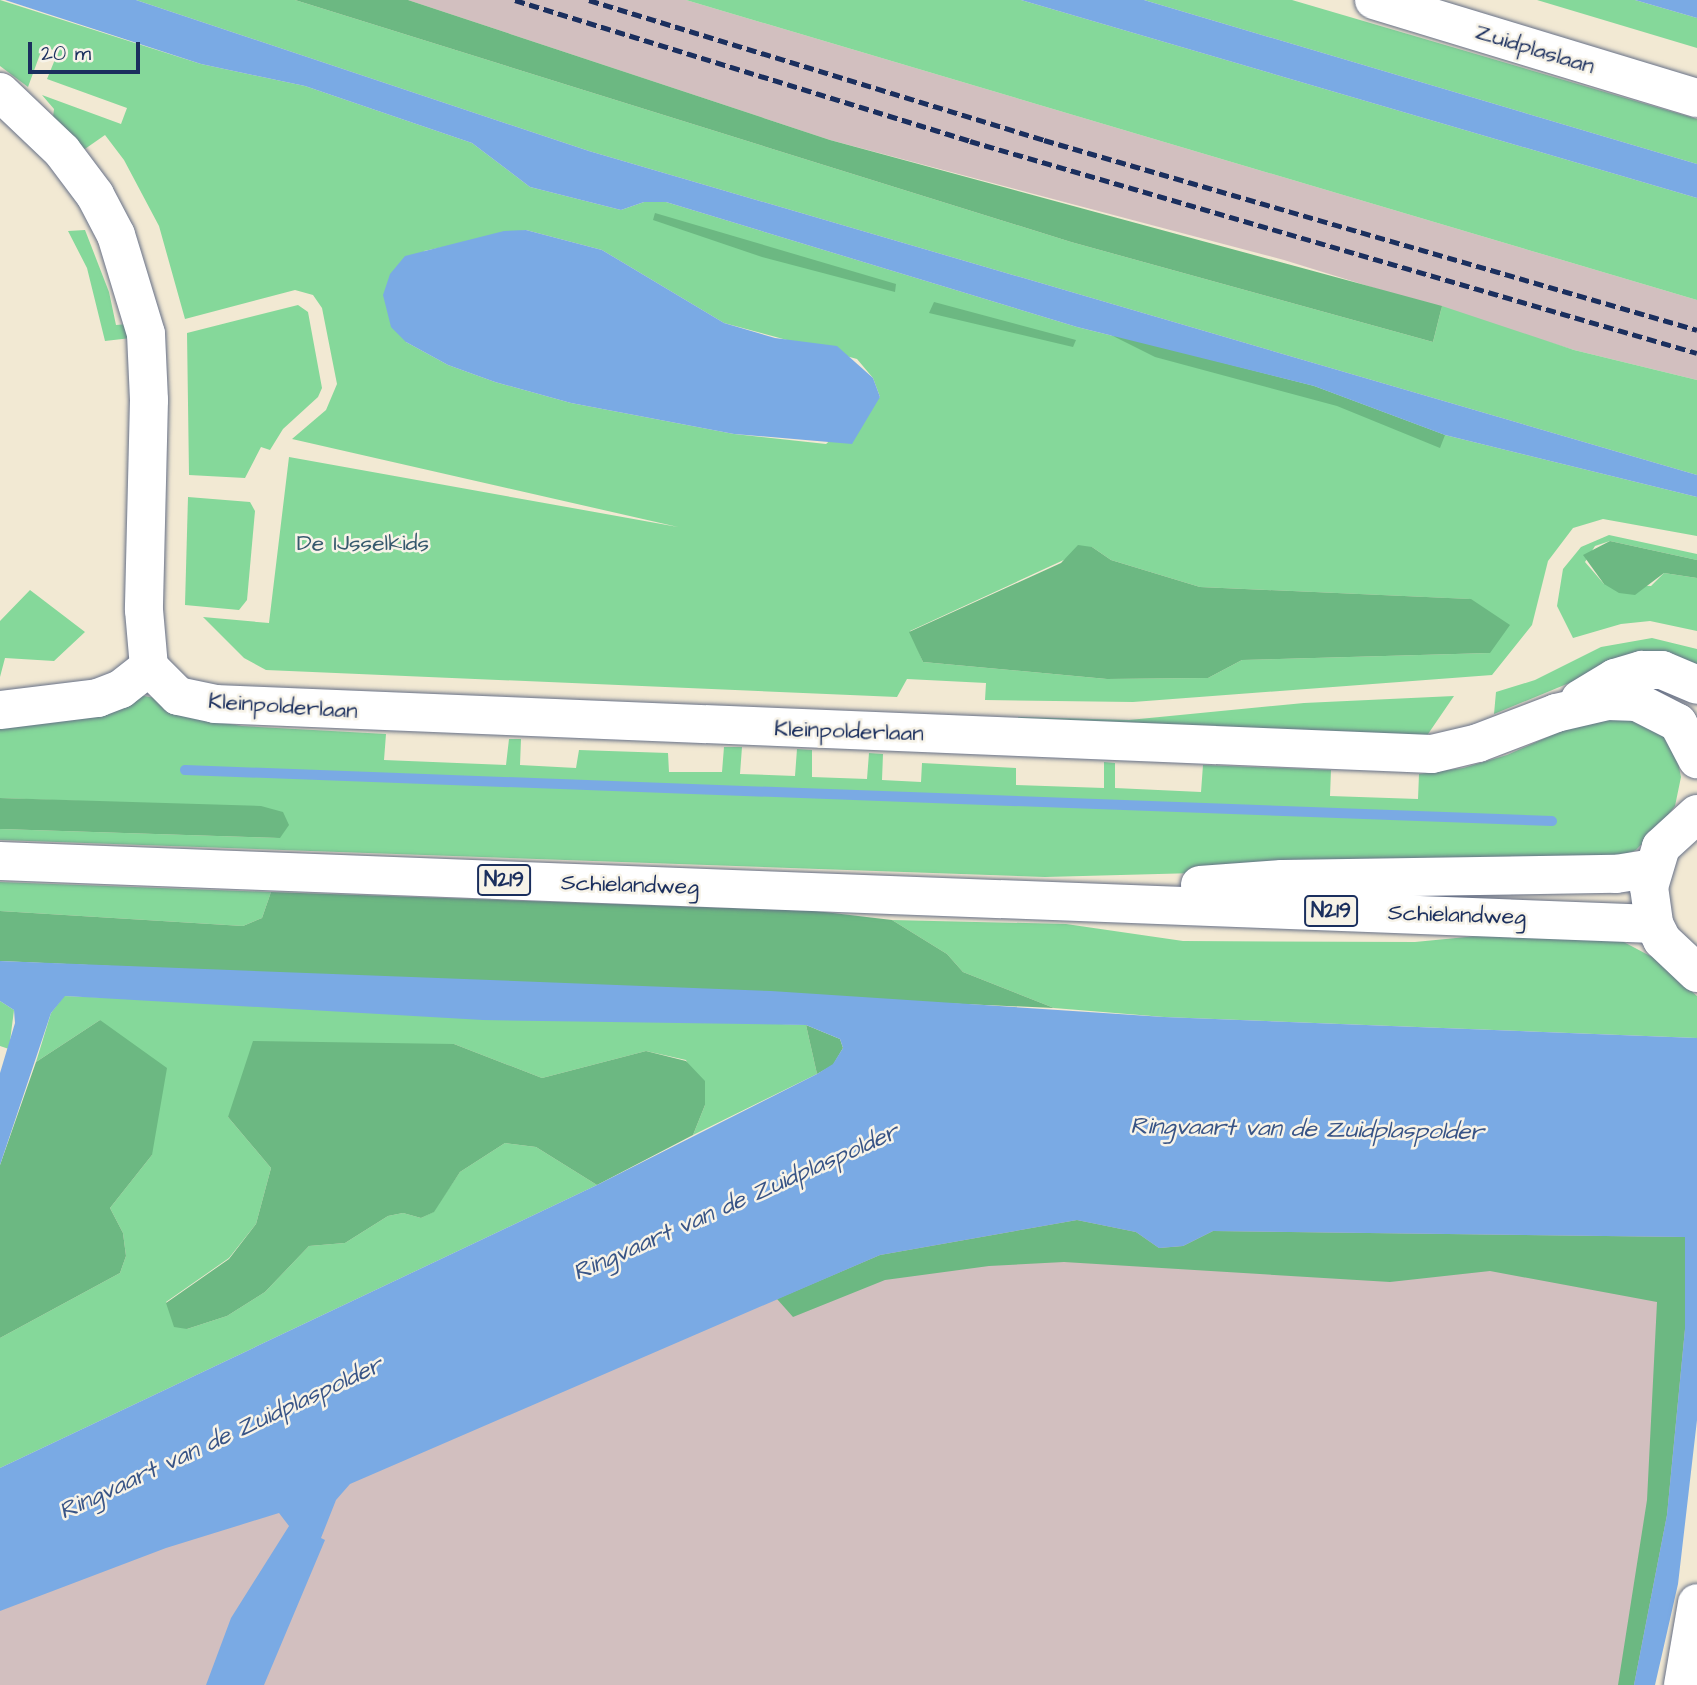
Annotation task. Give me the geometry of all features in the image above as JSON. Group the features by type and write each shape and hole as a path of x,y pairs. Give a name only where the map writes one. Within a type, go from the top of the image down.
{"street":[{"name":"Zuidplaslaan","path":"1374,0 1697,98"},
{"path":"0,92 62,151 95,195 129,268 147,347 144,610 149,667 121,689 98,698 0,710"},
{"name":"Kleinpolderlaan","path":"149,667 178,696 215,704 1432,754 1478,743 1556,713 1608,701 1637,702 1678,723 1697,759"},
{"name":"Kleinpolderlaan","path":"1556,713 1615,678 1642,670 1662,670 1697,685"},
{"path":"1696,810 1661,847 1652,869 1650,906 1654,924 1673,955 1697,972"},
{"name":"Schielandweg","path":"0,861 1654,924"},
{"name":"Schielandweg","path":"1009,899 1282,879 1616,874 1652,869"},
{"path":"1683,1685 1697,1603"}],"shaded area":[{"path":"408,0 686,0 1697,300 1697,380 1574,350 1284,260 830,140"},
{"path":"919,1202 1697,1217 1697,1685 0,1685 0,1534"}],"green space":[{"name":"De IJsselkids","path":"0,0 201,64 305,86 472,143 530,187 621,210 644,202 666,202 1077,327 1314,386 1445,435 1697,497 1697,536 1603,519 1573,528 1548,561 1532,625 1492,675 1133,702 985,700 986,683 907,679 897,697 266,670 244,658 203,617 269,623 289,457 678,527 292,439 326,410 337,384 322,308 313,295 295,290 185,319 159,226 124,160 105,135 82,151 53,117 54,109 42,95 121,124 127,108 47,79 58,52 43,46 28,87 0,66","holes":["526,230 602,250 724,323 857,359 873,378 880,397 826,444 734,434 571,403 495,382 448,365 406,342 424,251","1092,547 1111,560 1200,587 1470,599 1490,653 1242,660 1208,678 1107,679 923,662 910,631"]},
{"path":"136,0 295,0 1071,242 1433,342 1442,306 1574,350 1697,380 1697,475 589,151"},
{"path":"295,0 408,0 830,140 1442,306 1433,342 1071,242"},
{"path":"686,0 1021,0 1697,198 1697,300"},
{"path":"1144,0 1292,0 1697,119 1697,164"},
{"path":"1537,0 1635,0 1697,18 1697,48"},
{"path":"655,213 896,284 895,292 762,257 653,220"},
{"path":"85,230 109,292 116,325 128,324 131,338 105,341 87,268 68,231"},
{"path":"934,302 1076,340 1073,347 929,313"},
{"path":"298,305 308,312 322,388 318,397 283,429 270,450 261,447 245,478 189,475 187,333"},
{"path":"1107,333 1314,386 1445,435 1440,448 1337,406 1155,357"},
{"path":"188,497 250,502 255,511 247,600 239,610 185,605"},
{"path":"1609,535 1697,554 1697,560 1610,541 1595,546 1585,562 1604,584 1651,586 1664,573 1697,578 1697,631 1650,621 1621,624 1573,638 1557,606 1563,569 1581,547"},
{"path":"1610,541 1697,560 1697,578 1664,573 1635,595 1619,593 1604,584 1583,555"},
{"path":"1078,545 1092,547 1111,560 1200,587 1471,599 1510,625 1490,653 1242,660 1208,678 1107,679 923,662 909,632 1061,563"},
{"path":"30,590 85,632 54,661 5,658 0,677 0,621"},
{"path":"1652,638 1697,649 1697,667 1574,681 1494,714 1496,692 1535,680 1601,647"},
{"path":"138,695 156,698 201,719 242,726 386,734 384,760 506,765 509,739 521,739 520,765 576,768 579,750 668,753 669,772 722,772 724,747 742,747 740,774 795,776 797,749 812,750 812,777 867,779 869,753 883,754 882,780 921,782 922,763 1016,768 1016,785 1104,788 1104,762 1115,763 1115,788 1201,792 1203,765 1331,770 1330,796 1418,799 1419,774 1463,768 1507,755 1577,724 1613,714 1643,719 1665,736 1677,757 1681,777 1675,806 1660,825 1636,850 1608,862 1045,877 0,840 0,829 280,838 79,801 0,798 0,724"},
{"path":"1454,696 1426,737 1018,723 1018,717 1129,720 1304,703"},
{"path":"0,798 261,806 283,812 289,825 280,838 0,829"},
{"path":"0,882 271,892 262,918 243,926 0,911"},
{"path":"271,892 816,911 892,920 947,954 963,972 1054,1008 0,961 0,911 243,926 262,918"},
{"path":"892,920 1066,924 1183,941 1415,942 1549,929 1618,939 1654,958 1697,996 1697,1038 1164,1017 1054,1008 963,972 947,954"},
{"path":"64,996 806,1025 817,1074 693,1135 705,1105 686,1060 646,1051 542,1078 454,1044 228,1117 271,1168 256,1224 229,1258 166,1302 187,1329 227,1316 265,1292 309,1246 345,1243 388,1216 403,1213 421,1218 433,1212 460,1172 505,1143 536,1147 597,1185 0,1468 0,1338 120,1273 126,1256 123,1233 110,1208 152,1155 100,1020 36,1062 51,1013"},
{"path":"0,1001 14,1010 9,1049 0,1046"},
{"path":"100,1020 167,1068 152,1155 110,1208 123,1233 126,1256 120,1273 0,1338 0,1165 36,1062"},
{"path":"806,1025 840,1039 843,1048 833,1065 817,1074"},
{"path":"253,1041 454,1044 542,1078 646,1051 686,1061 705,1081 705,1105 693,1135 597,1185 536,1147 505,1143 460,1172 434,1212 421,1218 403,1213 388,1216 345,1243 309,1246 265,1292 227,1316 187,1329 174,1327 166,1303 229,1259 256,1224 271,1168 228,1117"},
{"path":"1077,1220 1136,1232 1159,1248 1183,1246 1213,1231 1685,1237 1685,1329 1667,1515 1634,1685 1618,1685 1647,1500 1657,1302 1490,1271 1390,1282 1064,1262 989,1266 885,1280 793,1317 777,1299 880,1255"}],"water":[{"path":"5,0 136,0 589,151 1697,475 1697,497 1445,435 1314,386 1077,327 666,202 644,202 621,210 530,187 472,143 305,86 201,64"},
{"path":"1021,0 1144,0 1697,164 1697,198"},
{"path":"1635,0 1697,0 1697,18"},
{"path":"526,230 602,250 724,323 775,338 837,346 873,378 880,397 852,444 734,434 571,403 495,382 448,365 406,342 391,327 383,295 390,274 405,256 504,231"},
{"name":"Ringvaart van de Zuidplaspolder","path":"0,961 771,991 1164,1017 1697,1038 1697,1685 1634,1685 1667,1515 1685,1329 1685,1237 1213,1231 1183,1246 1159,1248 1136,1232 1077,1220 880,1255 350,1484 336,1500 321,1538 325,1540 264,1685 206,1685 231,1618 289,1526 279,1513 166,1548 0,1611 0,1468 597,1185 817,1074 833,1064 843,1048 840,1039 806,1025 483,1020 65,996 51,1013 0,1165 0,1073 15,1023 14,1010 0,1001"}],"pier":[{"path":"1697,1420 1697,1685 1655,1685 1678,1584"}],"waterway":[{"path":"185,770 1552,821"}],"railway":[{"path":"515,0 970,141 1697,353"},
{"path":"589,0 1044,140 1697,330"}]}
